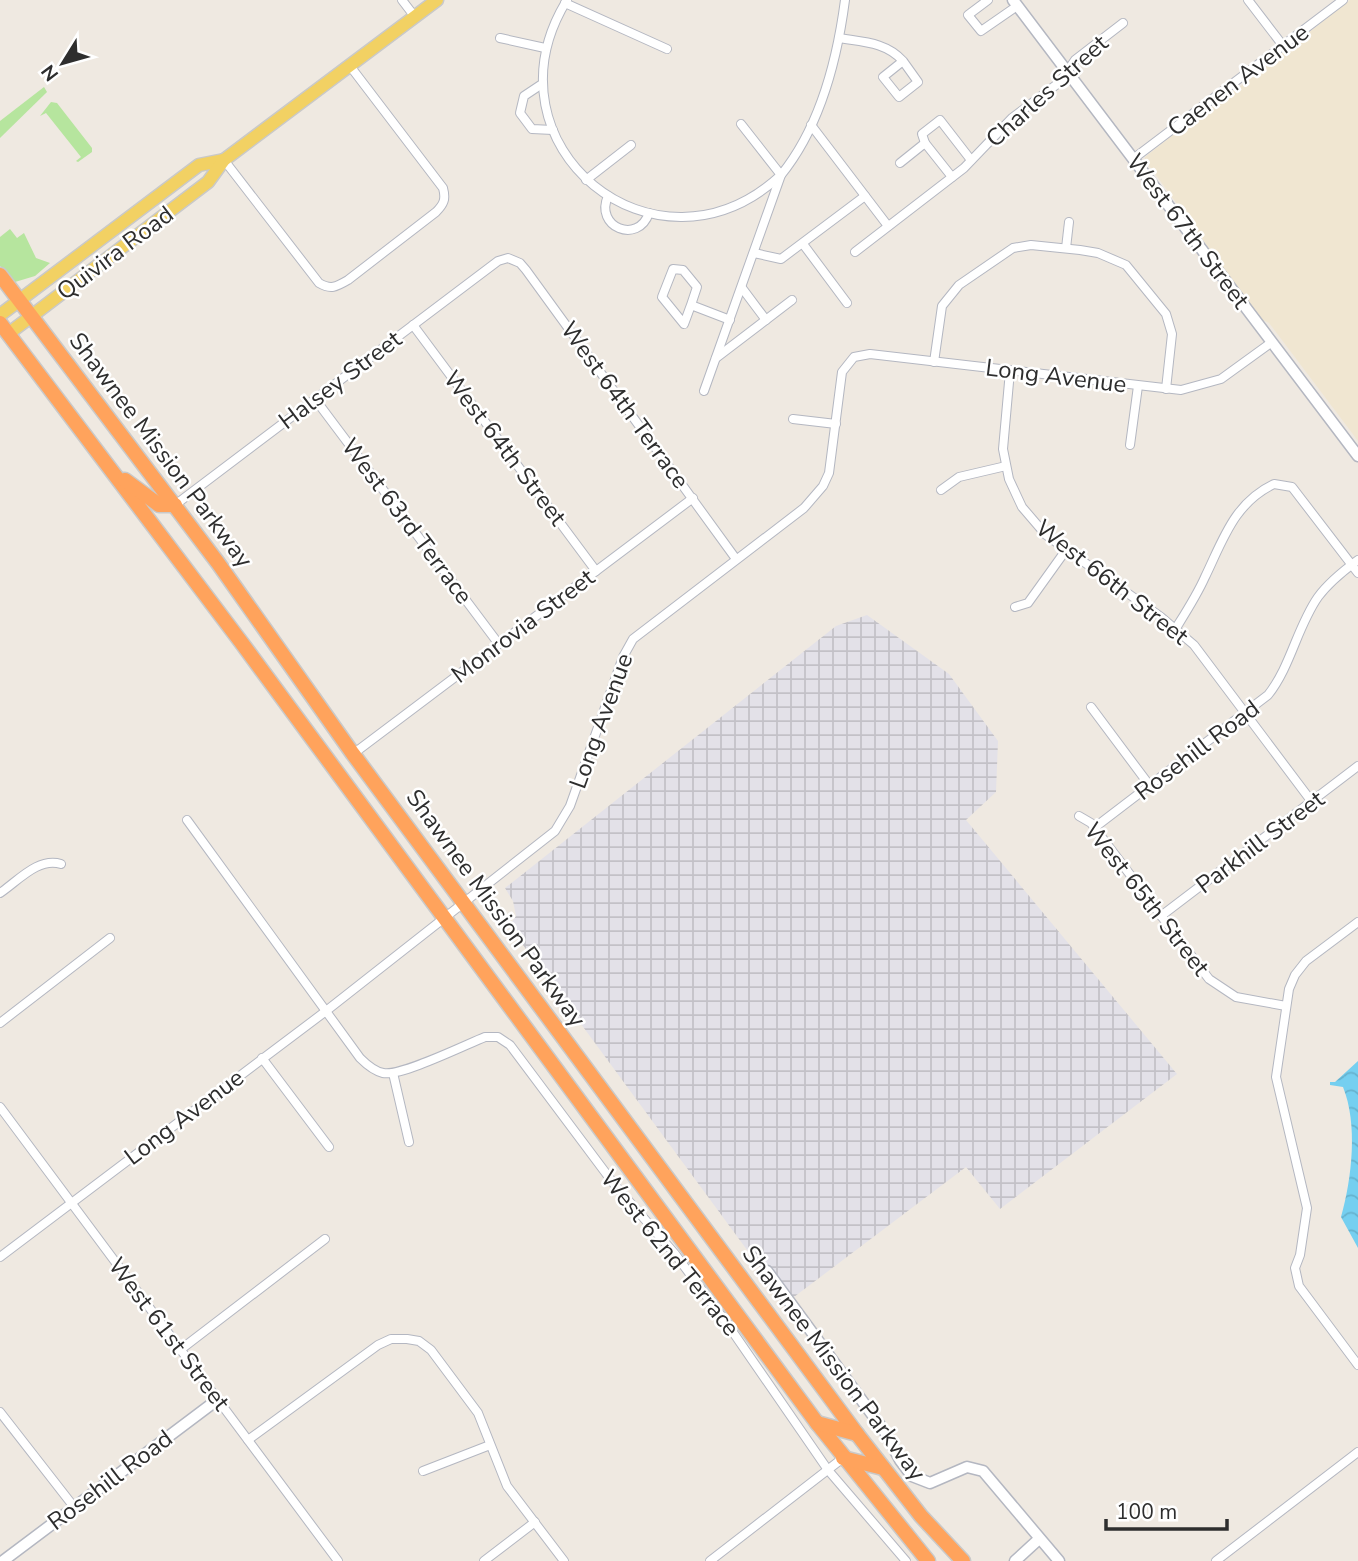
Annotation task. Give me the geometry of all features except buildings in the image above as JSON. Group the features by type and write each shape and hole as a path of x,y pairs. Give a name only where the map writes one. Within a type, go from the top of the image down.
{"highway":[{"name":"Shawnee Mission Parkway","path":"0,275 175,505 354,754 857,1434 963,1561"},
{"name":"Shawnee Mission Parkway","path":"3,332 112,469 843,1458 928,1561"},
{"path":"112,469 159,505 175,505"},
{"path":"582,1103 609,1116 624,1119"},
{"path":"606,1135 621,1135 642,1144"},
{"path":"817,1423 857,1434"},
{"path":"843,1458 883,1468"}],"main road":[{"name":"Quivira Road","path":"3,332 32,316 208,182 224,160 438,0"},
{"name":"Quivira Road","path":"0,315 199,165 224,160"},
{"path":"139,210 151,225"}],"street":[{"path":"402,0 415,17"},
{"path":"667,49 566,2 552,26 545,48 542,84 544,107 569,162 586,180 608,196 633,210 676,218 715,214 755,196 781,175 802,146 839,38 845,0"},
{"name":"West 67th Street","path":"988,0 968,15 981,32 1015,3 1358,456"},
{"path":"1248,0 1283,47"},
{"name":"Caenen Avenue","path":"1133,159 1343,0"},
{"name":"Charles Street","path":"855,253 952,177 1012,118 1060,82 1085,52 1123,23"},
{"path":"500,38 545,48"},
{"path":"839,38 889,48 903,61 919,82 899,97 883,77 903,61"},
{"path":"224,160 319,283 328,288 348,280 436,212 443,205 445,195 443,188 351,66"},
{"path":"542,84 524,96 520,113 532,130 553,130"},
{"name":"Charles Street","path":"900,163 925,143 922,134 940,120 971,160"},
{"path":"741,124 781,175"},
{"path":"811,125 888,226"},
{"path":"925,143 952,177"},
{"path":"586,180 632,145"},
{"path":"704,391 781,175"},
{"path":"608,196 604,206 606,216 613,227 622,231 634,230 643,224 649,213"},
{"path":"754,253 781,259 865,196"},
{"path":"1066,248 1069,222"},
{"path":"803,244 847,303"},
{"path":"934,362 942,306 952,290 1013,248 1031,245 1066,248 1098,253 1126,265 1166,314 1172,334 1166,389"},
{"name":"Halsey Street","path":"175,505 498,261 508,258"},
{"name":"West 64th Terrace","path":"508,258 520,263 526,270 737,559"},
{"path":"673,269 683,270 696,288 691,305 684,324 663,297 673,269"},
{"path":"742,288 766,320"},
{"path":"716,358 792,300"},
{"path":"691,305 730,320"},
{"name":"West 64th Street","path":"413,325 596,570"},
{"name":"Long Avenue","path":"0,1257 326,1011 545,840 563,820 623,657 633,639 804,508 823,486 829,473 842,372 854,358 870,354 1138,386 1191,389 1217,381 1272,342"},
{"name":"West 66th Street","path":"1010,371 1003,440 1006,466 1022,507 1046,535 1176,628 1194,645 1312,802"},
{"path":"1130,445 1138,386"},
{"name":"West 63rd Terrace","path":"316,399 498,643"},
{"path":"793,419 836,424"},
{"path":"942,490 959,477 1006,466"},
{"path":"1176,628 1196,596 1230,523 1248,501 1274,484 1292,487 1355,562 1358,573"},
{"name":"Monrovia Street","path":"354,754 693,498"},
{"path":"1014,607 1028,603 1066,550"},
{"name":"Rosehill Road","path":"1094,828 1268,695 1278,681 1319,597 1355,562"},
{"path":"1091,707 1150,786"},
{"name":"Parkhill Street","path":"1161,916 1358,766"},
{"name":"West 65th Street","path":"1079,816 1094,828 1209,979 1224,992 1236,997 1286,1006"},
{"path":"187,820 366,1064 384,1074 393,1073 410,1142"},
{"path":"0,893 37,867 54,862 61,864"},
{"path":"1358,922 1306,961 1295,975 1286,1006 1276,1087 1307,1208 1300,1255 1295,1268 1297,1278 1313,1306 1358,1365"},
{"path":"0,1023 110,938"},
{"name":"West 62nd Terrace","path":"393,1073 485,1037 498,1037 510,1045 614,1184 675,1254 723,1317 828,1470 906,1561"},
{"path":"262,1058 329,1147"},
{"name":"West 61st Street","path":"0,1107 338,1561"},
{"path":"180,1349 325,1239"},
{"path":"767,1271 886,1433 912,1476 930,1482 941,1480 967,1467 983,1471 1059,1561"},
{"path":"1287,1277 1297,1278"},
{"path":"248,1440 378,1345 391,1339 418,1341 430,1350 478,1413 508,1486 564,1561"},
{"name":"Rosehill Road","path":"3,1561 217,1399"},
{"path":"0,1412 74,1507"},
{"path":"423,1471 490,1445"},
{"path":"1216,1561 1358,1452"},
{"path":"710,1561 843,1458"},
{"path":"484,1561 535,1522"},
{"path":"1015,1561 1039,1539"}],"shaded area":[{"path":"1350,0 1358,0 1358,441 1269,323 1263,320 1249,303 1145,160 1145,157 1201,113 1218,104"},
{"path":"867,615 949,674 998,741 996,792 966,820 1177,1074 1000,1209 966,1167 786,1303 509,926 516,916 513,901 505,888 836,626"}],"green space":[{"path":"44,87 47,92 0,138 0,121"},
{"path":"51,102 57,103 92,148 92,152 78,162 76,161 81,157 46,113 40,116"},
{"path":"10,229 17,238 24,233 36,258 50,263 35,276 15,282 0,266 0,237"}],"water":[{"path":"1358,1061 1358,1248 1341,1217 1352,1151 1351,1117 1343,1087 1330,1085 1330,1082 1335,1082"}]}
